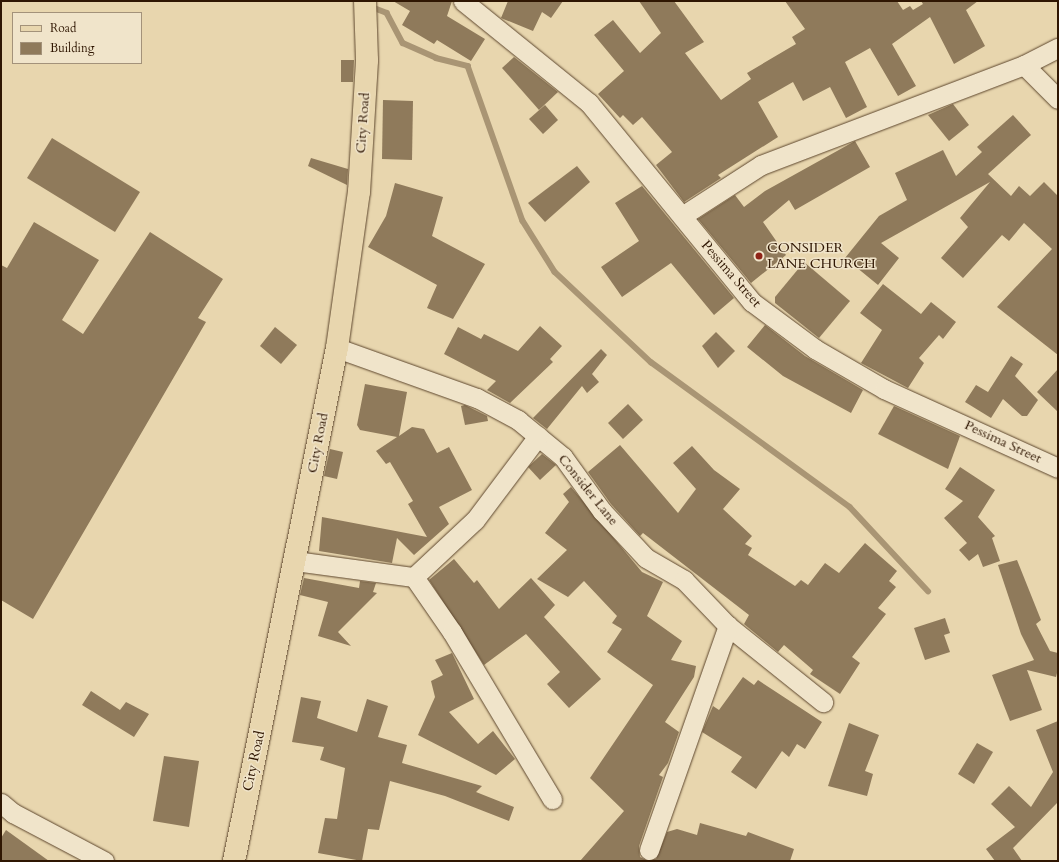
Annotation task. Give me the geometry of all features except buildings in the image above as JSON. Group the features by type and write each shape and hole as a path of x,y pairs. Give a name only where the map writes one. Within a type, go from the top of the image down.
{"main road":[{"name":"City Road","path":"234,861 337,348 358,192 367,60 365,11"}],"street":[{"name":"Pessima Street","path":"463,1 589,103 752,302 815,349 884,389 1058,468"},
{"path":"682,216 761,165 1024,66 1058,48"},
{"path":"1024,66 1058,99"},
{"name":"Consider Lane","path":"337,348 477,398 538,436 563,457 602,511 646,558 684,580 728,626 823,702"},
{"path":"414,577 475,520 538,436"},
{"path":"295,561 414,577 452,632 552,799"},
{"path":"649,850 728,626"},
{"path":"1,803 13,813 104,861"}],"waterway":[{"path":"369,6 387,13 403,43 436,58 468,66 523,221 555,272 651,362 850,507 928,591"}],"place":[{"name":"CONSIDER LANE CHURCH","path":"759,256"}]}
